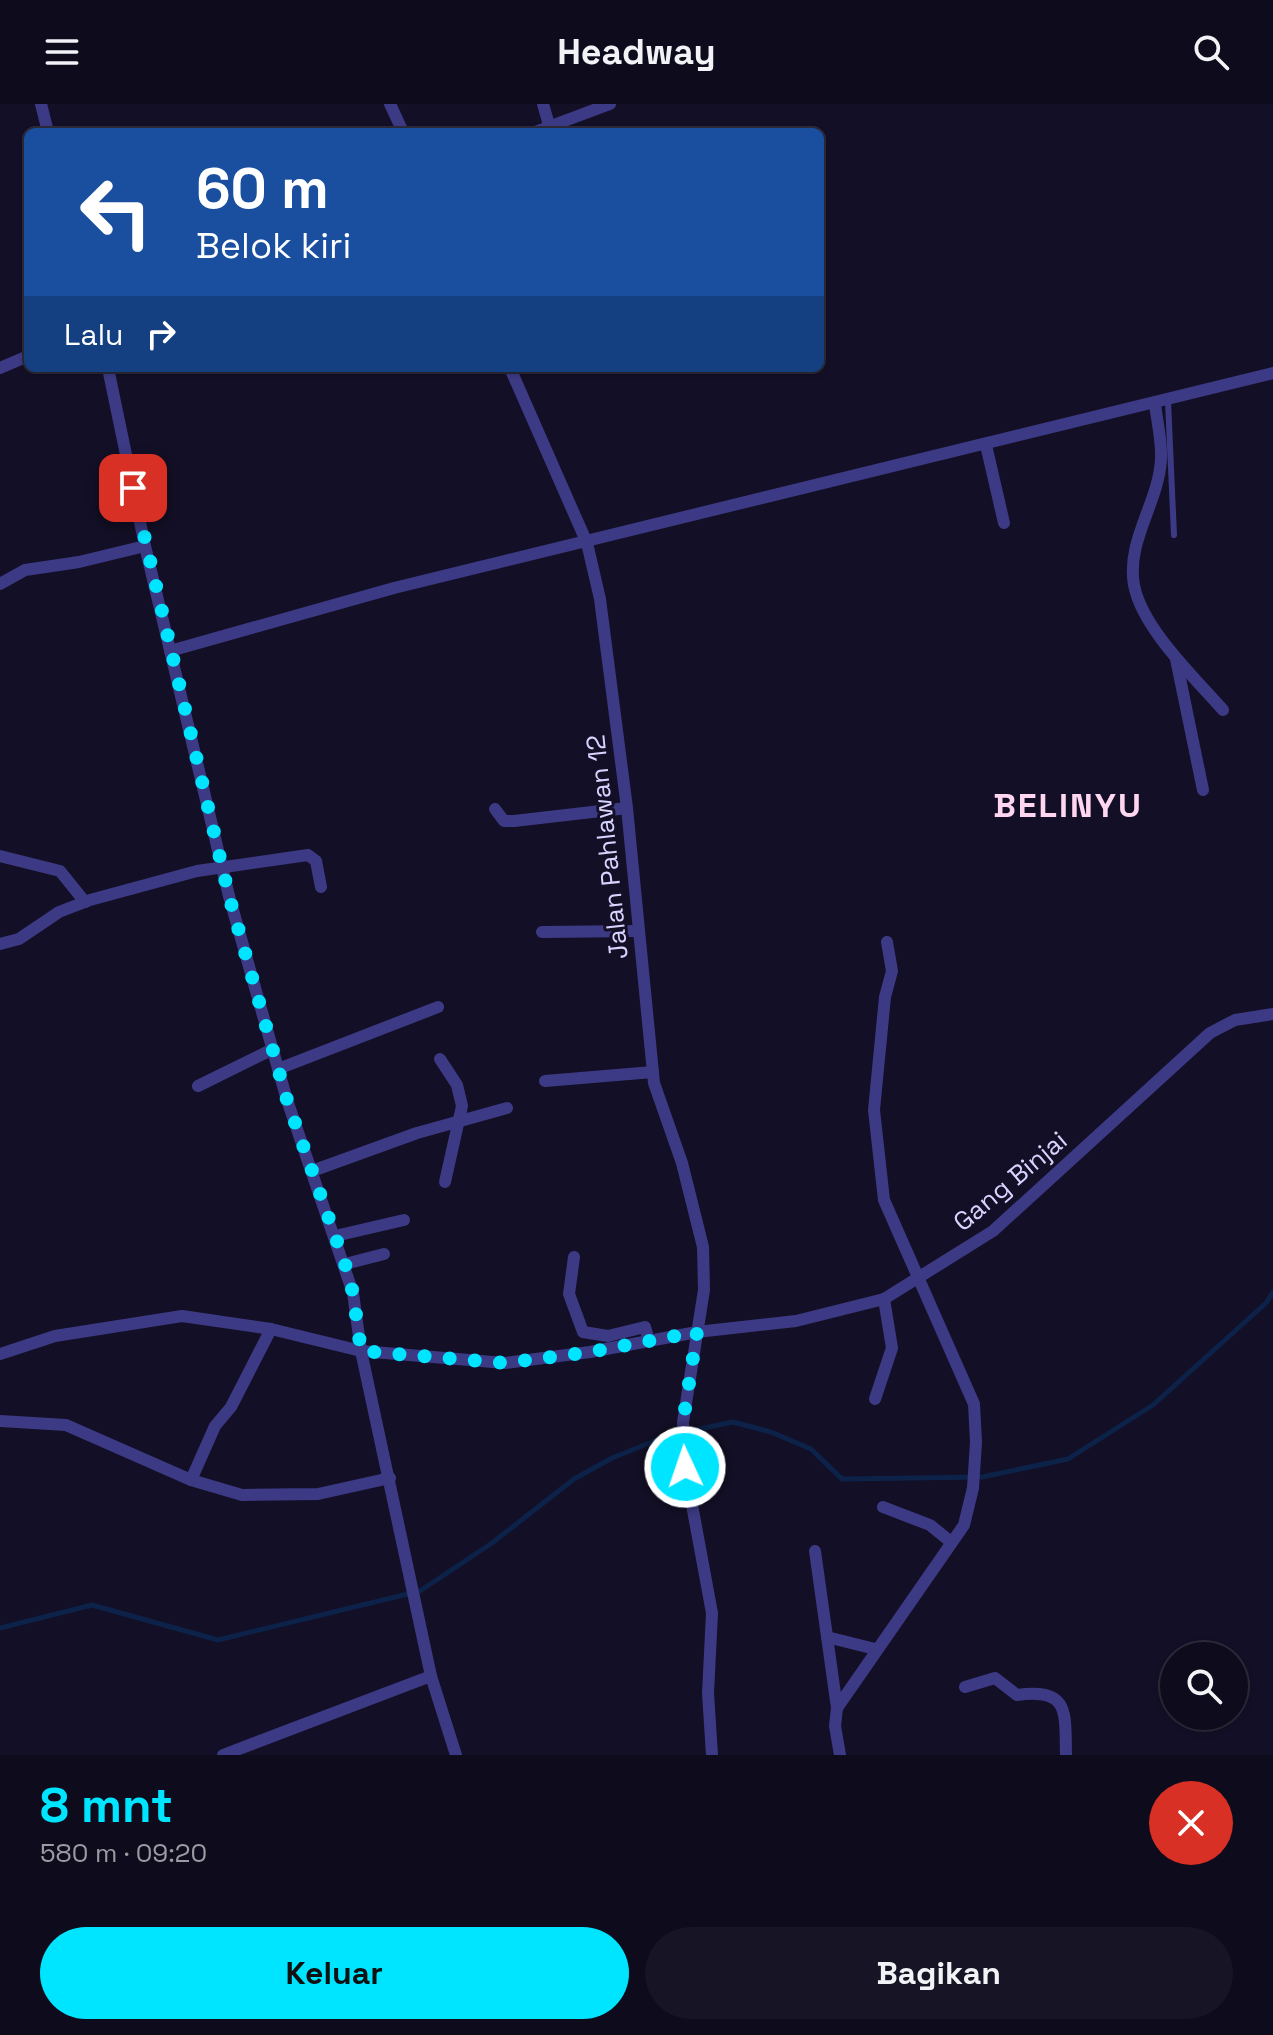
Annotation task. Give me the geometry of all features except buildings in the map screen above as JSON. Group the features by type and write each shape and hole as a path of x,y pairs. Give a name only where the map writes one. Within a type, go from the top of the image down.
{"street":[{"path":"41,104 47,128"},
{"path":"390,104 401,128"},
{"path":"543,104 549,125"},
{"path":"543,128 610,104"},
{"path":"0,368 24,358"},
{"path":"109,372 145,546 223,868 278,1069 353,1293 361,1351 431,1676 456,1755"},
{"name":"Jalan Pahlawan 12","path":"512,372 587,543 600,599 627,808 653,1072 703,1247 704,1290 683,1422 683,1440 712,1613 708,1693 712,1755"},
{"path":"170,651 394,588 1273,373"},
{"path":"1161,402 1161,459 1136,542 1134,587 1163,642 1223,710"},
{"path":"986,445 1004,523"},
{"path":"0,584 25,570 79,562 145,546"},
{"path":"1175,656 1203,790"},
{"path":"495,809 504,821 514,821 627,808"},
{"path":"0,944 19,939 59,912 85,902 197,871 308,855 316,861 321,887"},
{"path":"0,856 60,871 85,902"},
{"path":"542,932 637,931"},
{"path":"837,1708 875,1649 964,1525 973,1488 974,1404 884,1200 874,1110 885,997 892,971 887,942"},
{"path":"278,1069 438,1007"},
{"name":"Gang Binjai","path":"0,1354 55,1336 182,1316 271,1329 361,1351 505,1363 697,1332 796,1321 884,1299 993,1231 1210,1033 1235,1020 1273,1014"},
{"path":"198,1086 273,1049"},
{"path":"440,1059 461,1096 445,1182"},
{"path":"545,1081 653,1072"},
{"path":"312,1171 458,1121 507,1108"},
{"path":"335,1236 404,1220"},
{"path":"345,1264 384,1254"},
{"path":"574,1257 569,1294 583,1332 608,1336 645,1327 649,1341"},
{"path":"875,1399 892,1348 884,1299"},
{"path":"191,1480 215,1426 231,1407 271,1329"},
{"path":"0,1421 66,1425 191,1480 242,1495 318,1494 390,1478"},
{"path":"883,1507 930,1525 951,1542"},
{"path":"815,1551 837,1708 835,1726 840,1755"},
{"path":"827,1637 875,1649"},
{"path":"223,1755 238,1752 431,1676"},
{"path":"965,1687 995,1678 1017,1695 1041,1692 1058,1700 1064,1709 1066,1755"}],"lane":[{"path":"1161,402 1174,535"}],"waterway":[{"path":"0,1628 92,1605 218,1640 420,1591 492,1543 574,1479 612,1458 667,1436 733,1422 771,1432 811,1449 842,1479 982,1477 1068,1459 1153,1405 1266,1303 1273,1292"}],"district":[{"name":"BELINYU","path":"1068,805"}],"route":[{"path":"133,488 229,896 287,1100 345,1264 353,1293 361,1351 505,1363 590,1352 697,1332 685,1398 685,1467"}]}
